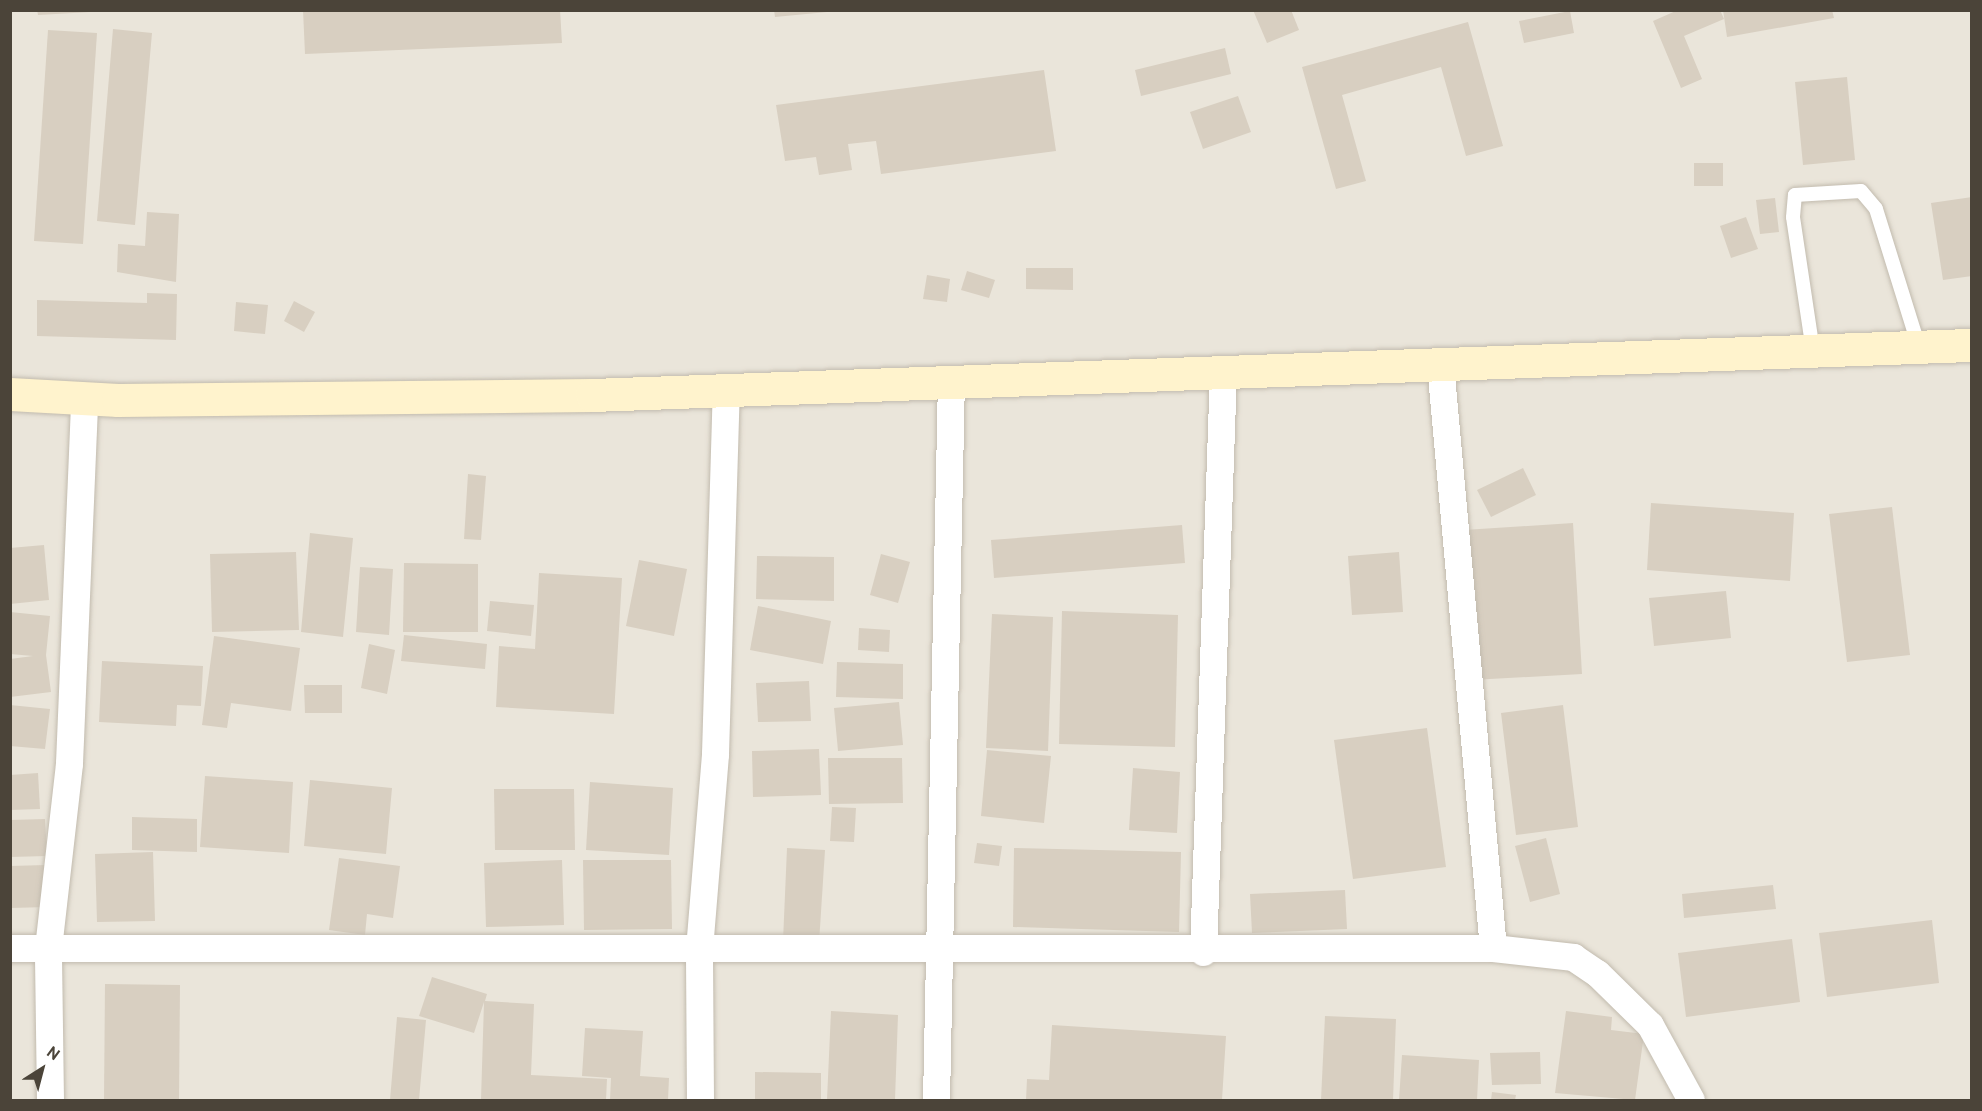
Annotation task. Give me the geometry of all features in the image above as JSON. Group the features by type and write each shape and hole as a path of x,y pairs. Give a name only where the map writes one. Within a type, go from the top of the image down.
{"main road":[{"path":"10,394 84,398 726,391 951,380 1971,345"}],"street":[{"path":"1440,364 1493,948"},
{"path":"1203,952 1223,372"},
{"path":"936,1101 951,380"},
{"path":"700,1101 699,949 716,754 726,391"},
{"path":"50,1101 48,948 69,763 84,398"},
{"path":"10,948 1203,952 1493,948 1573,957 1597,972 1650,1025 1691,1101"}],"lane":[{"path":"1813,351 1793,217 1795,195 1861,190 1876,209 1920,347"}],"shaded area":[{"path":"11,11 1971,11 1971,1100 11,1100"}],"building":[{"path":"37,10 91,10 91,12 38,15"},
{"path":"303,10 560,10 562,43 305,54"},
{"path":"774,10 826,10 827,12 775,17"},
{"path":"1253,10 1291,10 1299,30 1267,43"},
{"path":"1678,10 1720,10 1724,19 1684,36 1702,79 1681,88 1653,21"},
{"path":"1723,10 1832,10 1834,18 1727,37"},
{"path":"1570,11 1574,33 1524,43 1519,21"},
{"path":"1468,22 1503,146 1466,156 1441,67 1342,95 1366,181 1336,189 1302,67"},
{"path":"113,29 152,33 135,225 97,221"},
{"path":"48,30 97,33 83,244 34,241"},
{"path":"1225,48 1231,74 1141,96 1135,70"},
{"path":"1044,70 1056,151 881,174 876,141 848,144 852,170 819,175 816,157 785,161 776,105"},
{"path":"1847,77 1855,160 1803,165 1795,82"},
{"path":"1238,96 1251,132 1203,149 1190,112"},
{"path":"1694,163 1723,163 1723,186 1694,186"},
{"path":"1972,197 1972,276 1943,280 1931,203"},
{"path":"1775,198 1779,232 1760,234 1756,200"},
{"path":"147,212 179,214 176,282 117,272 118,244 145,246"},
{"path":"1746,217 1758,249 1731,258 1720,226"},
{"path":"1026,268 1073,268 1073,290 1026,289"},
{"path":"967,271 995,280 989,298 961,290"},
{"path":"927,275 950,279 947,302 923,299"},
{"path":"147,293 177,294 176,340 37,336 37,300 147,303"},
{"path":"294,301 315,312 304,332 284,321"},
{"path":"236,302 268,305 265,334 234,331"},
{"path":"1523,468 1536,495 1491,517 1477,490"},
{"path":"468,474 486,476 481,540 464,539"},
{"path":"1651,503 1794,513 1790,581 1647,570"},
{"path":"1892,507 1910,655 1847,662 1829,514"},
{"path":"1573,523 1582,674 1472,680 1464,530"},
{"path":"1182,525 1185,563 994,578 991,540"},
{"path":"310,533 353,538 343,637 301,632"},
{"path":"44,545 49,600 10,604 10,548"},
{"path":"296,552 299,630 212,632 210,554"},
{"path":"1399,552 1403,612 1352,615 1348,556"},
{"path":"881,554 910,562 898,603 870,595"},
{"path":"757,556 834,557 834,601 756,599"},
{"path":"639,560 687,569 674,636 626,626"},
{"path":"404,563 478,564 478,632 403,632"},
{"path":"360,567 393,569 389,635 356,632"},
{"path":"539,573 622,578 614,714 496,707 499,646 535,649"},
{"path":"1726,591 1731,638 1654,646 1649,598"},
{"path":"490,601 534,605 531,636 487,631"},
{"path":"758,606 831,621 823,664 750,650"},
{"path":"1062,611 1178,615 1175,747 1059,744"},
{"path":"10,612 50,616 46,655 51,692 10,697 10,659 33,656 10,654"},
{"path":"992,614 1053,617 1048,751 986,748"},
{"path":"859,628 890,630 889,652 858,650"},
{"path":"404,635 487,644 485,669 401,661"},
{"path":"214,636 300,648 291,711 231,703 227,728 202,725"},
{"path":"369,644 395,650 387,694 361,688"},
{"path":"102,661 203,666 201,706 177,705 176,726 99,722"},
{"path":"837,662 903,664 903,699 836,697"},
{"path":"809,681 811,721 758,722 756,683"},
{"path":"304,685 342,685 342,713 305,713"},
{"path":"899,702 903,745 838,751 834,708"},
{"path":"10,705 50,709 45,749 10,746"},
{"path":"1563,705 1578,827 1516,835 1501,713"},
{"path":"1427,728 1446,867 1353,879 1334,740"},
{"path":"819,749 821,795 753,797 752,751"},
{"path":"987,750 1051,756 1044,823 981,816"},
{"path":"828,758 902,758 903,803 829,804"},
{"path":"1133,768 1180,772 1177,833 1129,830"},
{"path":"38,773 40,809 10,810 10,775"},
{"path":"205,776 293,782 289,853 200,847"},
{"path":"310,780 392,788 386,854 304,846"},
{"path":"590,782 673,788 669,855 586,850"},
{"path":"494,789 574,789 575,850 495,850"},
{"path":"832,807 856,808 854,842 830,841"},
{"path":"132,817 197,819 197,852 132,850"},
{"path":"45,819 47,856 10,857 10,820"},
{"path":"1546,838 1560,894 1530,902 1515,846"},
{"path":"977,843 1002,846 999,866 974,863"},
{"path":"787,848 825,850 819,943 783,941"},
{"path":"1014,848 1181,852 1179,932 1013,927"},
{"path":"153,852 155,921 97,922 95,854"},
{"path":"339,858 400,866 393,918 367,914 365,935 329,930"},
{"path":"562,860 564,925 486,927 484,863"},
{"path":"583,860 671,860 672,929 584,930"},
{"path":"46,865 48,907 10,908 10,866"},
{"path":"1773,885 1776,909 1684,918 1682,894"},
{"path":"1345,890 1347,929 1252,933 1250,894"},
{"path":"1932,920 1939,983 1827,997 1819,933"},
{"path":"1792,939 1800,1002 1686,1017 1678,953"},
{"path":"432,977 487,994 485,1001 534,1004 531,1075 607,1079 606,1100 481,1100 484,1002 474,1033 419,1016"},
{"path":"105,984 180,985 179,1100 104,1100"},
{"path":"831,1011 898,1015 895,1100 827,1100"},
{"path":"1566,1011 1612,1017 1611,1030 1644,1034 1635,1100 1555,1093"},
{"path":"1325,1016 1396,1019 1393,1100 1321,1100"},
{"path":"397,1017 426,1020 419,1100 390,1100"},
{"path":"1052,1025 1226,1036 1222,1100 1026,1100 1027,1079 1049,1080"},
{"path":"585,1028 643,1031 640,1076 669,1078 668,1100 610,1100 611,1078 582,1076"},
{"path":"1540,1052 1541,1084 1492,1085 1490,1053"},
{"path":"1402,1055 1479,1060 1477,1100 1399,1100"},
{"path":"755,1072 821,1073 821,1100 755,1100"},
{"path":"1492,1092 1516,1095 1515,1100 1491,1100"}]}
